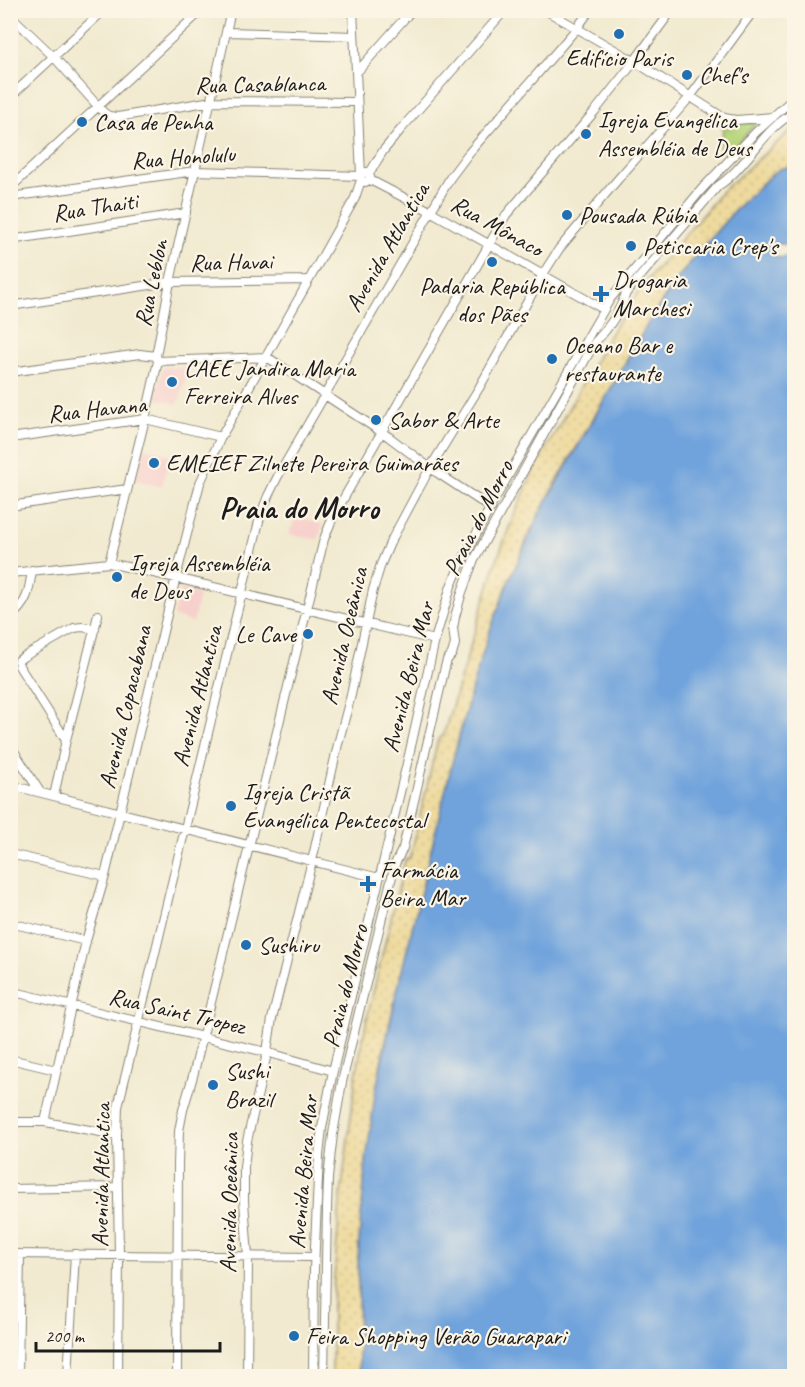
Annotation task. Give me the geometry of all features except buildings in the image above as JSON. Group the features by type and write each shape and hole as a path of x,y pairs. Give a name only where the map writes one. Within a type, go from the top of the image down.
{"street":[{"path":"10,97 104,10"},
{"path":"10,188 202,10"},
{"name":"Rua Leblon","path":"109,563 145,419 170,282 228,32 231,10"},
{"path":"353,10 357,102 364,175"},
{"path":"357,72 412,10"},
{"name":"Avenida Copacabana","path":"45,1122 86,942 105,876 200,483 221,437 355,198 364,175 505,10"},
{"path":"545,10 634,61 713,112 730,120 772,117"},
{"name":"Avenida Atlantica","path":"118,1377 117,1135 120,1094 260,517 268,496 324,395 450,178 590,10"},
{"path":"177,1377 178,1164 183,1110 324,539 333,517 506,214 595,111 672,10"},
{"name":"Avenida Oceânica","path":"247,1377 248,1257 244,1202 245,1152 272,1019 312,861 375,583 386,552 430,468 559,249 690,97 754,10"},
{"path":"10,15 54,57 98,106"},
{"path":"228,32 354,36"},
{"name":"Avenida Beira Mar","path":"314,1377 314,1257 322,1128 333,1071 435,640 460,562 603,309 701,190 772,117 795,98"},
{"name":"Rua Casablanca","path":"98,106 110,116 118,117 212,101 357,102"},
{"name":"Praia do Morro","path":"324,1377 328,1178 342,1082 395,864 403,848 445,667 455,644 453,628 462,592 473,562 595,342 603,334 623,303 626,293 718,186 785,118 795,113"},
{"name":"Rua Honolulu","path":"10,197 195,171 364,175"},
{"name":"Rua Mônaco","path":"364,175 603,309"},
{"name":"Rua Thaiti","path":"10,240 186,213"},
{"name":"Rua Havai","path":"10,306 170,282 309,280"},
{"path":"10,372 140,354 157,359 267,357 491,508"},
{"name":"Rua Havana","path":"10,438 145,419 221,437"},
{"path":"10,506 127,489"},
{"path":"10,573 109,563 435,640"},
{"path":"10,617 17,612 27,598 32,570"},
{"path":"54,796 98,615"},
{"path":"66,740 18,661 74,628 95,629"},
{"path":"10,745 40,792"},
{"path":"10,785 379,878"},
{"path":"10,854 105,876"},
{"path":"10,923 86,942"},
{"name":"Rua Saint Tropez","path":"10,992 266,1052 333,1071"},
{"path":"10,1059 56,1070"},
{"path":"10,1122 45,1122 117,1135"},
{"path":"10,1189 117,1187"},
{"path":"18,1377 15,1254 314,1257"},
{"path":"68,1377 75,1254"}],"shaded area":[{"name":"CAEE Jandira Maria Ferreira Alves","path":"190,366 178,404 155,398 163,367"},
{"name":"EMEIEF Zilnete Pereira Guimarães","path":"143,448 170,455 162,487 135,480"},
{"path":"296,515 323,525 318,540 289,534"},
{"path":"181,589 199,595 193,623 173,616"}],"green space":[{"path":"720,121 734,124 757,122 726,157 720,148 723,130"}],"sand":[{"path":"794,128 794,167 788,167 771,175 737,208 692,260 664,298 551,491 528,536 499,606 464,718 381,1061 366,1161 360,1228 359,1376 332,1376 332,1304 340,1203 356,1075 367,1018 405,860 410,858 438,739 443,736 495,565 533,472 615,326 645,283 723,190"}],"water":[{"path":"794,167 794,246 776,244 773,254 779,258 788,256 794,263 794,1376 359,1376 358,1261 366,1161 375,1094 396,995 453,759 490,630 508,583 540,513 651,318 677,279 737,208 771,175 779,169"}],"place":[{"name":"Edifício Paris","path":"619,34"},
{"name":"Chef's","path":"687,75"},
{"name":"Casa de Penha","path":"82,122"},
{"name":"Igreja Evangélica Assembléia de Deus","path":"586,134"},
{"name":"Pousada Rúbia","path":"567,215"},
{"name":"Petiscaria Crep's","path":"631,246"},
{"name":"Padaria República dos Pães","path":"492,262"},
{"name":"Drogaria Marchesi","path":"601,294"},
{"name":"Oceano Bar e restaurante","path":"552,359"},
{"name":"CAEE Jandira Maria Ferreira Alves","path":"172,382"},
{"name":"Sabor & Arte","path":"376,420"},
{"name":"EMEIEF Zilnete Pereira Guimarães","path":"154,463"},
{"name":"Igreja Assembléia de Deus","path":"117,577"},
{"name":"Le Cave","path":"308,634"},
{"name":"Igreja Cristã Evangélica Pentecostal","path":"231,806"},
{"name":"Farmácia Beira Mar","path":"368,884"},
{"name":"Sushiru","path":"246,945"},
{"name":"Sushi Brazil","path":"213,1085"},
{"name":"Feira Shopping Verão Guarapari","path":"294,1336"}],"district":[{"name":"Praia do Morro","path":"299,508"}]}
